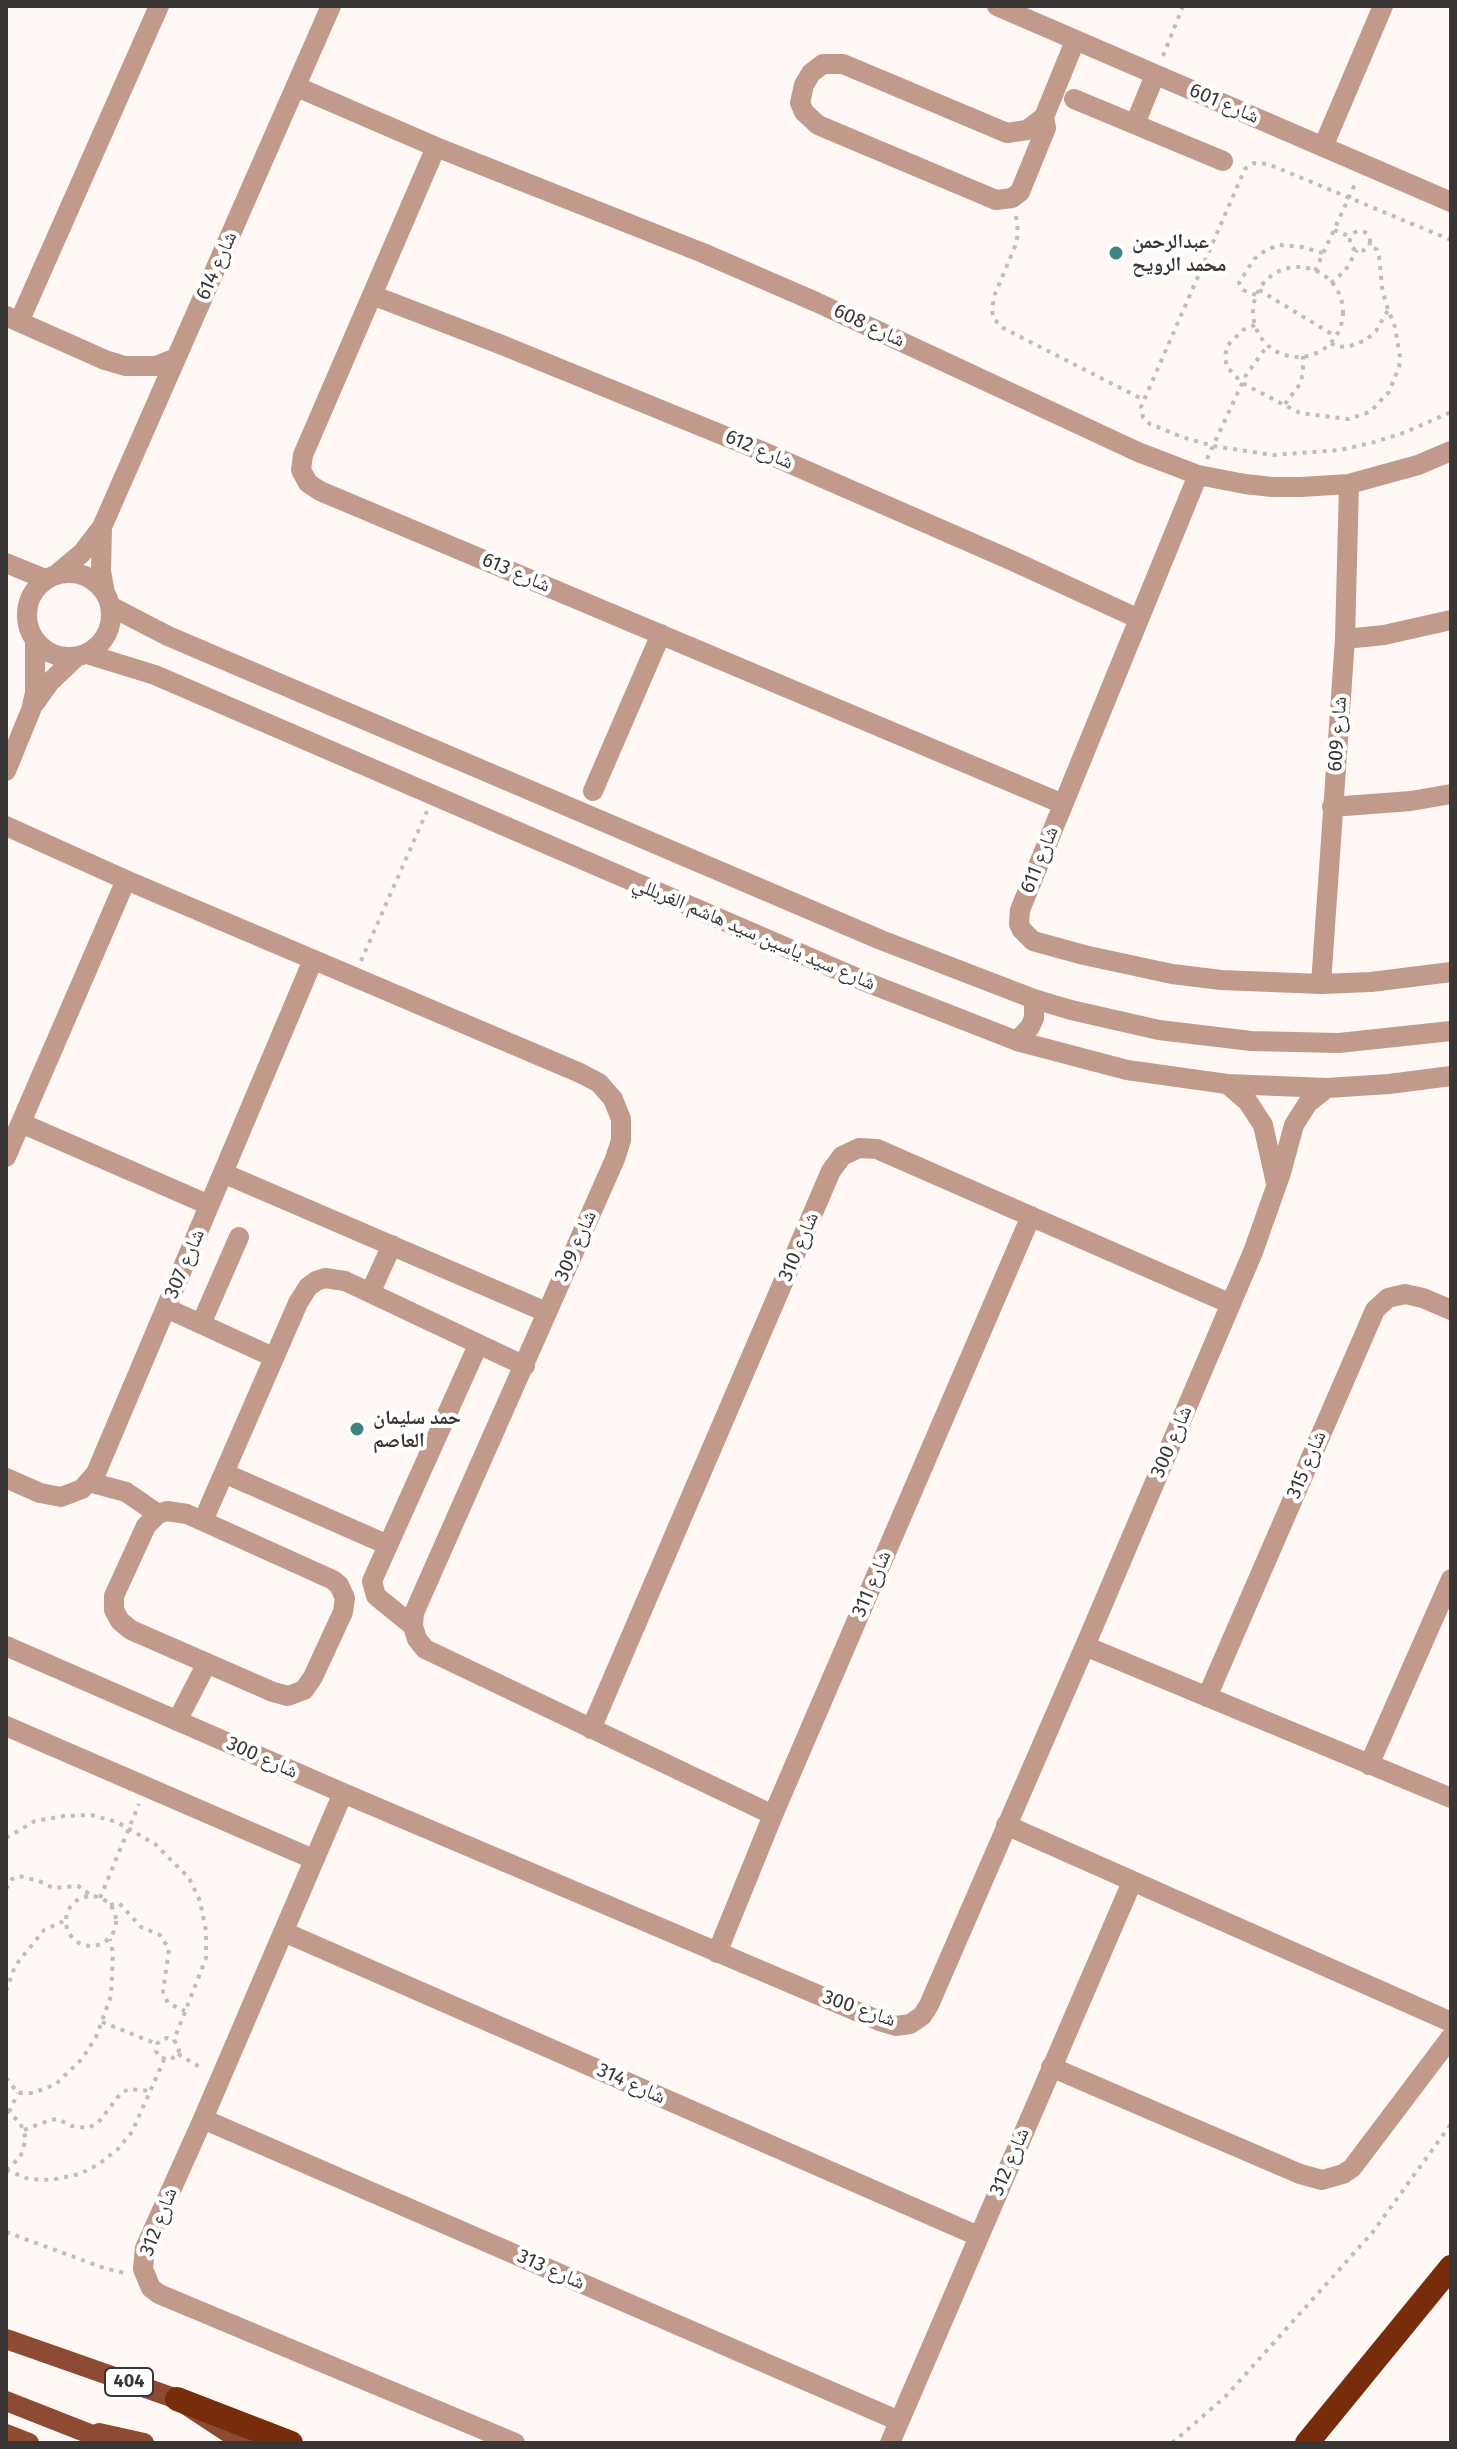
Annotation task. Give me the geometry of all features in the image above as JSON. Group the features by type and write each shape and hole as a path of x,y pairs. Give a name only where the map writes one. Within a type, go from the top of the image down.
{"highway":[{"path":"1307,2443 1451,2267"},
{"path":"177,2399 291,2443"}],"main road":[{"name":"404","path":"6,2339 177,2399 244,2443"},
{"path":"6,2401 113,2443"},
{"path":"72,2427 144,2443"},
{"path":"6,2434 29,2443"}],"street":[{"path":"159,6 13,319 125,366 146,367 176,358"},
{"name":"شارع 614","path":"51,577 82,553 102,527 331,6"},
{"name":"شارع 601","path":"997,6 1451,202"},
{"path":"1323,147 1383,6"},
{"path":"1002,132 1027,130 1044,117 1075,41"},
{"path":"1031,163 1022,147 1002,132 843,64 823,64 811,73 804,85 800,103 804,112 818,125 996,200 1012,198 1020,192 1046,128 1044,117"},
{"path":"1135,124 1155,75"},
{"name":"شارع 608","path":"297,87 436,147 717,259 913,346 1138,452 1198,475 1272,487 1349,484 1418,465 1451,451"},
{"path":"1074,99 1223,161"},
{"name":"شارع 613","path":"436,147 303,455 301,470 308,483 320,491 1063,804"},
{"name":"شارع 612","path":"372,295 759,450 1139,619"},
{"name":"شارع 611","path":"1198,475 1020,910 1019,924 1033,941 1172,974 1246,982 1321,984 1371,982 1451,972"},
{"name":"شارع 609","path":"1321,984 1345,639 1349,484"},
{"name":"شارع 614","path":"102,527 101,571 108,599"},
{"path":"6,563 51,577"},
{"path":"81,655 53,655 43,649 35,641 26,621 30,598 36,587 51,577 71,572 84,575 96,583 108,599 168,636 852,928 1034,999 1159,1030 1251,1041 1339,1043 1451,1031"},
{"path":"6,771 31,710 50,682 81,655 99,645 107,634 111,620 108,599"},
{"path":"6,612 26,621"},
{"path":"1345,639 1384,635 1451,620"},
{"path":"593,791 661,634"},
{"path":"31,710 37,675 35,641"},
{"name":"شارع سيد ياسين سيد هاشم الغربللي","path":"81,655 155,675 866,982 1017,1041 1127,1070 1227,1084 1327,1088 1451,1076"},
{"path":"1332,807 1411,801 1451,794"},
{"name":"شارع 309","path":"6,826 580,1073 599,1083 613,1099 621,1119 621,1140 525,1366 414,1613 413,1626"},
{"path":"6,1157 126,880"},
{"name":"شارع 307","path":"89,1482 96,1473 313,960"},
{"path":"1017,1041 1034,1018 1034,999"},
{"name":"شارع 300","path":"1227,1084 1248,1102 1263,1125 1276,1183"},
{"name":"شارع 300","path":"7,1649 882,2022 896,2026 910,2024 922,2016 929,2005 1085,1646 1262,1229 1294,1125 1308,1103 1327,1088"},
{"path":"21,1123 209,1205"},
{"name":"شارع 310","path":"591,1729 836,1163 842,1156 859,1148 877,1149 1231,1304"},
{"path":"223,1173 546,1312"},
{"name":"شارع 311","path":"717,1953 773,1815 1031,1216"},
{"path":"201,1324 239,1237"},
{"path":"370,1293 392,1245"},
{"path":"203,1521 302,1295 316,1281 335,1278 525,1366"},
{"name":"شارع 315","path":"1207,1697 1375,1310 1388,1298 1405,1294 1451,1310"},
{"path":"166,1308 273,1357"},
{"path":"478,1345 375,1573 373,1589 381,1602 413,1626 417,1639 425,1649 773,1815"},
{"path":"224,1473 388,1545"},
{"path":"6,1478 50,1496 72,1494 89,1482 126,1492 158,1514"},
{"path":"181,1512 203,1521 333,1580 343,1591 343,1612 313,1677 297,1694 288,1696 273,1692 125,1626 114,1610 114,1596 146,1526 158,1514 181,1512"},
{"path":"1369,1765 1451,1579"},
{"path":"1085,1646 1451,1798"},
{"path":"177,1721 207,1663"},
{"path":"6,1726 313,1859"},
{"name":"شارع 312","path":"343,1793 145,2248 143,2269 146,2279 168,2299 515,2443"},
{"path":"1006,1825 1451,2022"},
{"name":"شارع 312","path":"890,2443 1132,1882"},
{"name":"شارع 314","path":"284,1932 978,2236"},
{"path":"1051,2067 1300,2174 1322,2180 1352,2168 1451,2037"},
{"name":"شارع 313","path":"203,2119 899,2421"}],"path":[{"path":"1155,75 1183,6"},
{"path":"1451,240 1268,164 1254,163 1245,169 1141,407 1143,417 1150,424 1182,437 1213,446 1273,455 1340,450 1406,432 1451,412"},
{"path":"1315,271 1364,165"},
{"path":"1012,198 1018,233 995,294 993,318 1003,328 1144,400"},
{"path":"1334,230 1351,237"},
{"path":"1360,231 1366,233 1369,244 1365,249 1357,250 1350,243 1354,232 1360,231"},
{"path":"1255,325 1243,330 1227,346 1227,367 1242,383 1300,413 1348,419 1370,412 1389,392 1400,357 1395,327 1382,287 1379,256 1369,244"},
{"path":"1323,253 1279,245 1254,259 1239,283 1243,290 1258,293 1335,336"},
{"path":"1331,283 1345,271 1357,250"},
{"path":"1292,268 1315,271 1331,283 1340,297 1341,322 1331,343 1321,351 1303,356 1285,355 1268,345 1258,333 1253,309 1258,293 1269,277 1280,271 1292,268"},
{"path":"1331,343 1338,347 1350,346 1366,340 1376,331 1388,310"},
{"path":"1198,475 1242,383 1268,345"},
{"path":"1285,404 1300,384 1303,356"},
{"path":"354,977 433,797"},
{"path":"100,1898 145,1787"},
{"path":"6,1838 35,1821 91,1815 117,1822 155,1844 189,1878 200,1901 206,1931 206,1958 174,2040"},
{"path":"6,1889 12,1879 19,1876 53,1888 78,1886 110,1905 116,1926 110,1939 103,1944 86,1946 71,1936 66,1920 77,1901 92,1896"},
{"path":"110,1905 119,1903 141,1927 160,1935 169,1949 163,1992 168,2003 185,2011"},
{"path":"6,1991 15,1966 44,1930 66,1920"},
{"path":"18,2093 33,2093 56,2084 82,2059 102,2022 111,1996 113,1953 110,1939"},
{"path":"102,2022 157,2044"},
{"path":"167,2038 174,2040 178,2054 175,2058 164,2060 156,2051 157,2044 167,2038"},
{"path":"178,2054 220,2079"},
{"path":"18,2093 7,2111 15,2116 24,2130 25,2149 6,2170 29,2179 51,2180 80,2174 118,2149 132,2132 164,2060"},
{"path":"6,2078 18,2093"},
{"path":"24,2130 58,2119 71,2126 88,2128 98,2123 121,2093 129,2089 150,2091"},
{"path":"1172,2443 1226,2396 1372,2233 1451,2124"},
{"path":"6,2232 104,2268 146,2279"}],"place":[{"name":"عبدالرحمن محمد الرويح","path":"1116,253"},
{"name":"حمد سليمان العاصم","path":"357,1429"}]}
